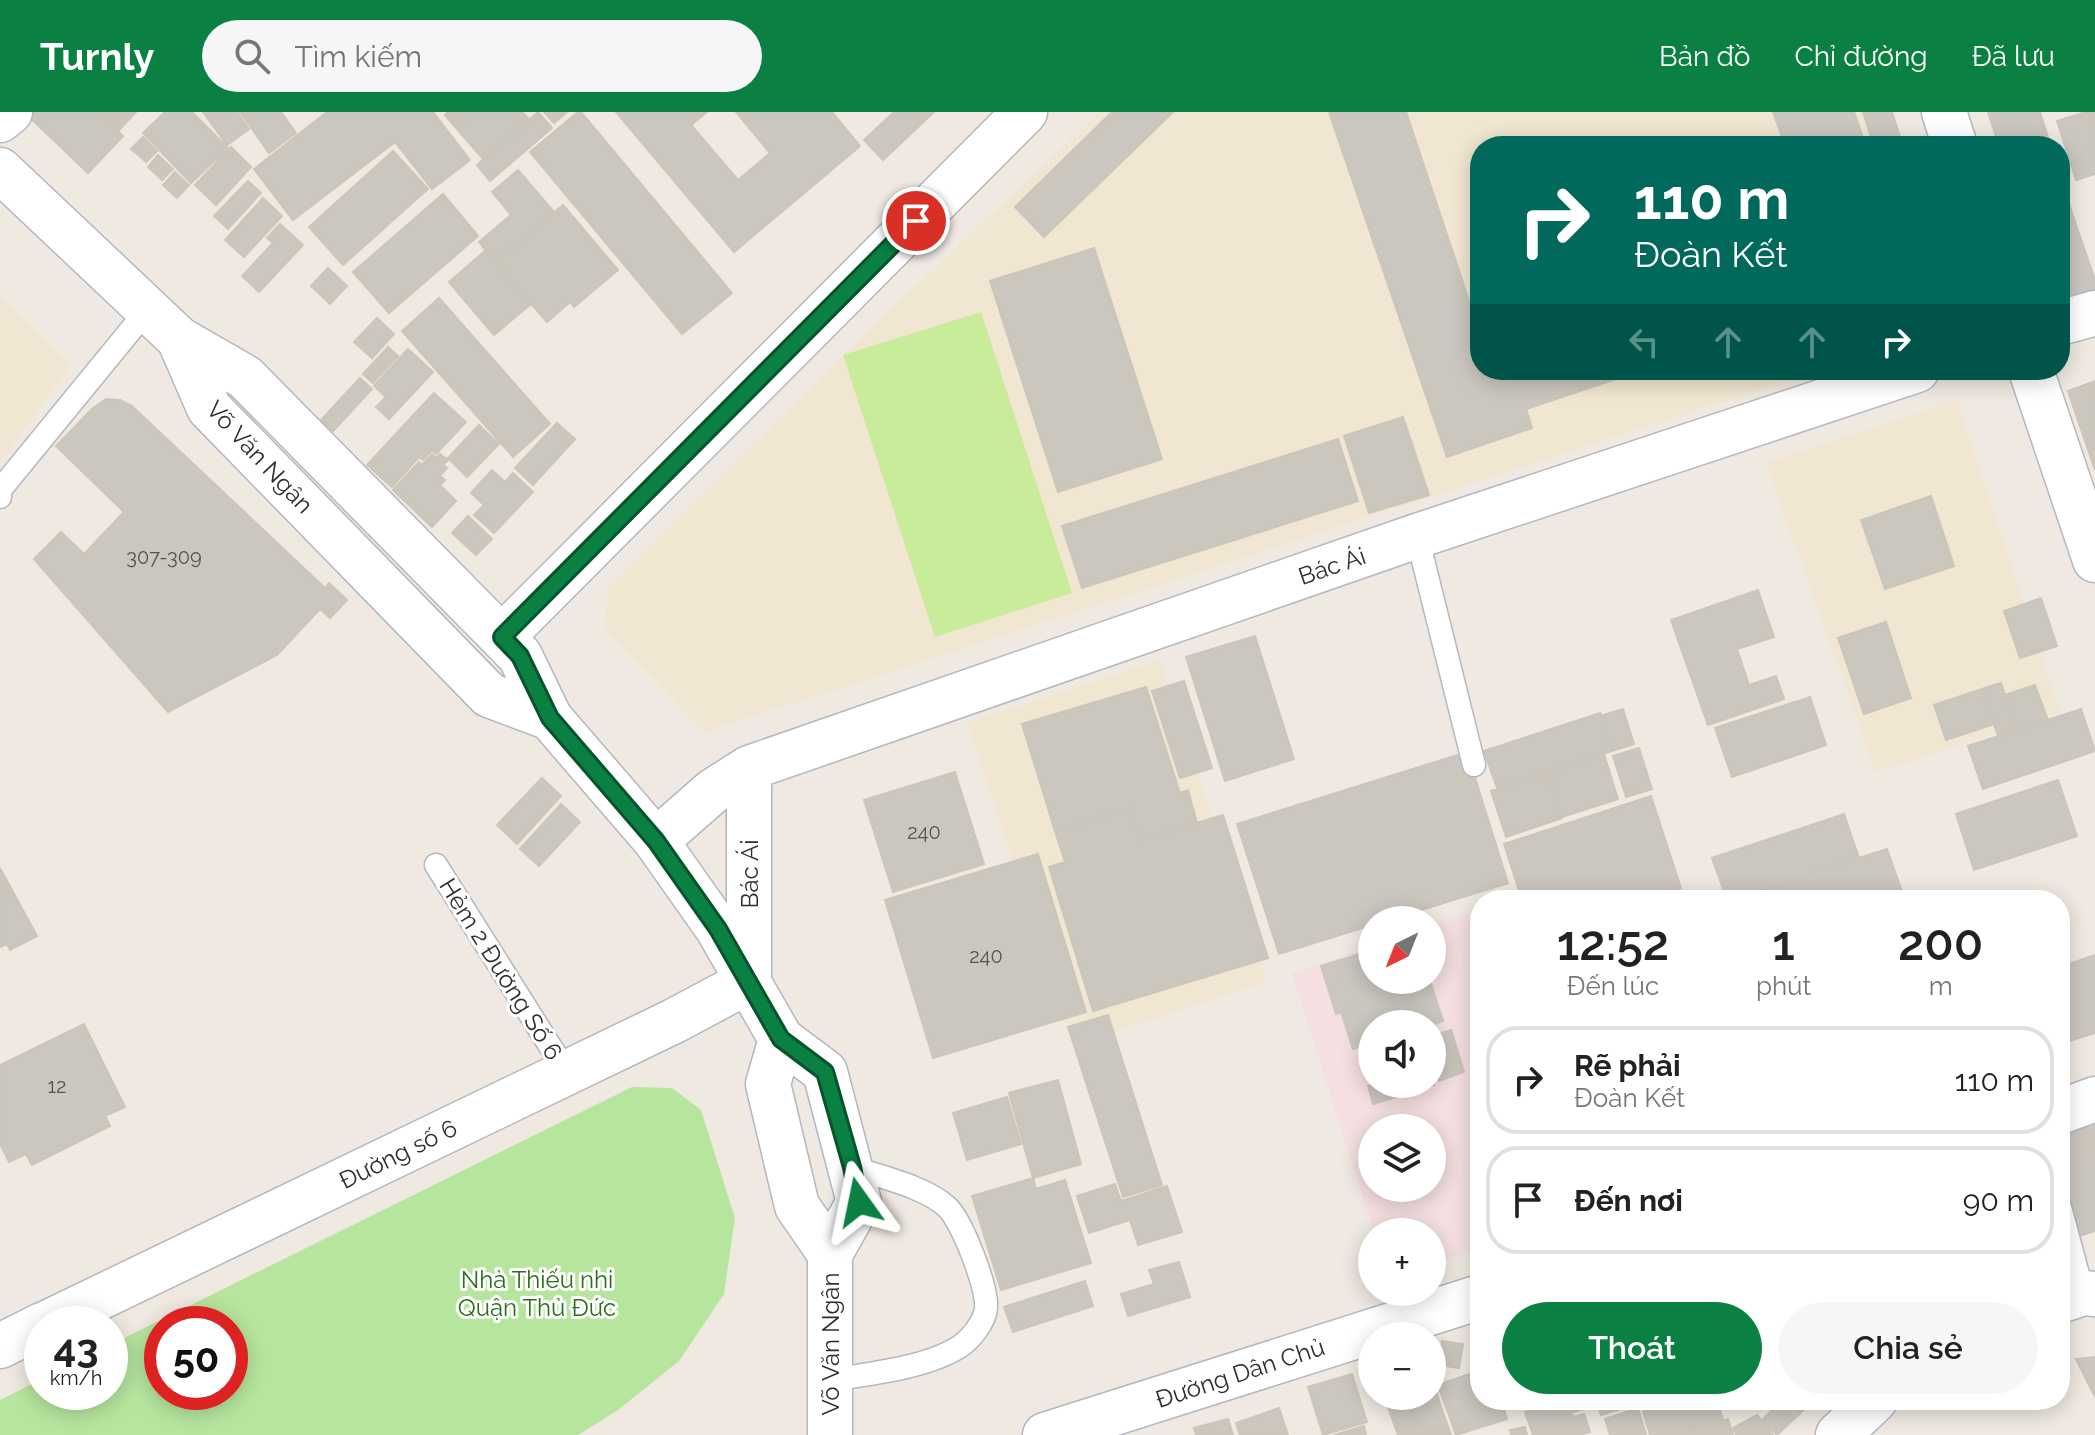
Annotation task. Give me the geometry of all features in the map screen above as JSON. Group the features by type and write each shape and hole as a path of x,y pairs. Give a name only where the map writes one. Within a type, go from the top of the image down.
{"street":[{"path":"0,120 10,112"},
{"path":"502,637 1025,112"},
{"path":"1944,112 1952,136"},
{"path":"0,170 179,339"},
{"path":"2070,320 2095,313"},
{"name":"Võ Văn Ngân","path":"179,339 245,377 520,656 550,718 656,841 718,929 781,1039 825,1072 859,1202 830,1254 830,1435"},
{"name":"Võ Văn Ngân","path":"179,339 209,408 489,695 550,718"},
{"name":"Bác Ái","path":"656,841 713,791 749,768 1417,536 1887,380"},
{"path":"2034,380 2095,560"},
{"name":"Bác Ái","path":"749,768 749,981"},
{"name":"Đường số 6","path":"83,1306 674,1021 749,981"},
{"name":"Võ Văn Ngân","path":"781,1039 768,1084 797,1206 830,1254"},
{"path":"2070,1108 2095,1099"},
{"name":"Đường Dân Chủ","path":"1045,1435 1470,1300"},
{"name":"Đường số 6","path":"0,1346 24,1334"},
{"path":"1838,1435 1864,1410"}],"lane":[{"path":"0,497 0,490 148,309"},
{"path":"1417,536 1474,765"},
{"name":"Hẻm 2 Đường Số 6","path":"436,865 567,1073"},
{"path":"830,1380 907,1367 959,1347 980,1325 987,1307 960,1223 946,1206 928,1194 852,1167"},
{"path":"2070,1254 2079,1296"}],"shaded area":[{"path":"1100,112 1892,112 1900,136 1470,136 1470,380 1791,380 705,732 605,629 608,589 843,355"},
{"path":"0,296 71,365 0,462"},
{"path":"1957,400 2060,712 1876,772 1766,463"},
{"path":"1160,660 1266,982 1074,1044 967,723"},
{"path":"1470,913 1470,1251 1446,1259 1446,1218 1370,1218 1365,1202 1446,1202 1446,1114 1358,1114 1358,1181 1292,973 1358,951 1358,994 1446,994 1446,921"}],"green space":[{"path":"981,312 1072,593 935,637 843,355"},
{"name":"Nhà Thiếu nhi Quận Thủ Đức","path":"632,1087 672,1088 701,1110 735,1218 724,1294 679,1361 618,1410 578,1435 0,1435 0,1400 24,1388 24,1410 128,1410 128,1336 144,1328 144,1410 248,1410 248,1306 189,1306"}],"building":[{"path":"24,112 97,112 123,136 88,173"},
{"path":"100,112 136,112 119,130"},
{"path":"165,112 192,112 228,148 191,183 143,133"},
{"path":"203,112 237,112 249,129 227,145"},
{"path":"240,112 281,112 296,133 269,153"},
{"path":"327,112 433,112 470,160 432,189 395,142 293,220 254,169"},
{"path":"448,112 474,112 456,128 445,115"},
{"path":"474,112 522,112 530,120 484,160 456,128"},
{"path":"538,112 552,128 490,181 477,165"},
{"path":"544,112 567,112 554,123"},
{"path":"578,112 732,293 682,334 530,152"},
{"path":"616,112 707,112 691,125 738,180 770,153 736,112 832,112 860,146 734,252"},
{"path":"894,112 934,112 883,160 864,140"},
{"path":"1112,112 1173,112 1044,237 1015,207"},
{"path":"1329,112 1406,112 1470,304 1470,380 1613,380 1526,409 1532,428 1447,457"},
{"path":"1773,112 1854,112 1862,136 1781,136"},
{"path":"1863,112 1892,112 1900,136 1871,136"},
{"path":"1988,112 2040,112 2047,134 2041,136 1996,136"},
{"path":"2095,112 2095,174 2076,180 2070,161 2070,136 2062,136 2057,121"},
{"path":"143,137 157,151 146,162 131,149"},
{"path":"231,147 251,167 216,205 195,185"},
{"path":"393,151 428,189 343,265 309,227"},
{"path":"158,155 173,169 162,180 148,167"},
{"path":"518,170 554,212 495,262 479,242 511,215 492,192"},
{"path":"175,172 189,185 177,198 163,185"},
{"path":"248,181 261,193 228,229 214,216"},
{"path":"443,194 478,236 389,313 353,272"},
{"path":"263,198 282,216 244,257 225,240"},
{"path":"563,205 618,270 574,307 570,302 547,322 495,262"},
{"path":"2074,219 2095,280 2095,295 2070,304 2070,220"},
{"path":"280,224 303,245 259,292 242,276 273,243 267,238"},
{"path":"1094,248 1162,459 1058,492 990,281"},
{"path":"486,250 531,304 494,335 449,282"},
{"path":"328,268 347,286 330,304 311,286"},
{"path":"439,298 550,424 513,457 402,331"},
{"path":"377,318 394,334 372,358 354,342"},
{"path":"388,347 398,356 373,383 363,374"},
{"path":"408,349 433,372 389,419 376,407 386,397 374,386"},
{"path":"360,378 372,389 333,431 321,420"},
{"path":"2095,381 2095,470 2068,391"},
{"path":"434,393 466,422 436,454 432,450 423,460 419,457 392,487 367,465"},
{"path":"106,399 120,400 132,406 325,588 329,583 347,600 330,618 320,609 277,655 168,712 34,559 61,532 84,554 124,512 56,446"},
{"path":"1403,417 1429,495 1369,513 1344,436"},
{"path":"557,423 575,439 533,485 515,468"},
{"path":"479,425 499,444 467,477 448,458"},
{"path":"1338,439 1358,501 1082,588 1062,526"},
{"path":"432,454 436,458 440,454 448,460 443,465 447,468 440,476 445,480 440,485 456,501 432,527 393,490 419,462 422,465"},
{"path":"492,470 505,482 513,473 533,492 494,533 474,515 484,505 471,493"},
{"path":"1931,496 1954,566 1885,589 1861,520"},
{"path":"468,516 492,539 476,555 452,533"},
{"path":"1758,590 1774,637 1737,649 1749,685 1776,676 1784,699 1708,725 1671,620"},
{"path":"2041,598 2057,646 2020,658 2004,611"},
{"path":"1886,622 1911,698 1864,714 1838,638"},
{"path":"1255,636 1294,759 1225,781 1186,657"},
{"path":"1184,681 1212,768 1180,778 1152,691"},
{"path":"2001,683 2017,730 1998,736 1982,689"},
{"path":"2035,685 2048,720 2017,730 2005,695"},
{"path":"1146,687 1180,793 1188,790 1197,823 1140,840 1130,808 1055,831 1022,724"},
{"path":"1982,689 1994,724 1946,740 1934,705"},
{"path":"1810,697 1826,745 1732,777 1715,728"},
{"path":"1623,709 1634,744 1612,751 1601,716"},
{"path":"2081,709 2095,751 1983,789 1968,746"},
{"path":"1600,713 1612,751 1497,788 1484,751"},
{"path":"1639,748 1652,789 1626,797 1613,756"},
{"path":"1467,752 1508,883 1485,890 1470,890 1470,895 1434,906 1358,906 1358,929 1279,954 1237,824"},
{"path":"1604,754 1618,799 1562,817 1548,772"},
{"path":"955,772 984,864 893,892 864,800"},
{"path":"1548,772 1562,818 1506,837 1491,791"},
{"path":"542,778 561,796 517,844 497,825"},
{"path":"2058,780 2077,836 1974,870 1956,814"},
{"path":"1651,796 1681,888 1519,890 1504,844"},
{"path":"561,804 580,822 539,866 520,849"},
{"path":"1130,808 1140,840 1223,815 1268,958 1093,1011 1049,867 1065,862 1055,831"},
{"path":"1844,814 1859,858 1765,890 1723,890 1712,858"},
{"path":"1887,849 1901,890 1765,890"},
{"path":"1038,854 1086,1012 933,1058 885,900"},
{"path":"0,868 37,936 10,950 7,944 0,947"},
{"path":"1358,954 1358,994 1399,994 1336,1014 1321,966"},
{"path":"2095,955 2095,1033 2070,1041 2070,964"},
{"path":"1399,994 1434,994 1439,1010 1358,1010 1358,1047 1353,1049 1341,1012"},
{"path":"1108,1015 1162,1185 1123,1197 1068,1027"},
{"path":"84,1024 125,1107 105,1116 110,1126 32,1165 26,1154 9,1162 0,1144 0,1065"},
{"path":"1451,1030 1464,1072 1446,1078 1446,1032"},
{"path":"1058,1080 1081,1164 1033,1178 1009,1093"},
{"path":"1007,1097 1021,1144 967,1160 953,1113"},
{"path":"1371,1098 1392,1098 1373,1104"},
{"path":"2095,1124 2095,1151 2094,1151 2086,1127"},
{"path":"2086,1127 2095,1153 2095,1164 2070,1171 2070,1132"},
{"path":"2095,1164 2095,1231 2079,1236 2070,1207 2070,1171"},
{"path":"1033,1178 1036,1189 1065,1180 1091,1263 1001,1290 972,1196"},
{"path":"1115,1184 1121,1201 1167,1186 1182,1232 1138,1245 1130,1220 1089,1233 1077,1196"},
{"path":"1179,1262 1190,1297 1128,1316 1121,1294 1154,1284 1149,1270"},
{"path":"1085,1281 1093,1306 1013,1332 1004,1307"},
{"path":"1446,1342 1463,1344 1459,1368 1446,1366"},
{"path":"2095,1357 2095,1397 2076,1359"},
{"path":"1352,1374 1358,1393 1358,1410 1363,1410 1367,1422 1323,1435 1308,1387"},
{"path":"1469,1374 1470,1410 1504,1410 1507,1419 1456,1435 1446,1407 1446,1382"},
{"path":"1279,1408 1288,1435 1240,1435 1236,1423"},
{"path":"1389,1410 1442,1410 1451,1435 1398,1435"},
{"path":"1580,1410 1571,1413 1573,1417 1584,1414 1590,1432 1581,1435 1533,1435 1525,1412"},
{"path":"1599,1410 1617,1410 1601,1415"},
{"path":"1639,1410 1646,1435 1610,1435 1605,1419"},
{"path":"1684,1410 1691,1435 1650,1435 1643,1412"},
{"path":"1685,1410 1720,1410 1723,1420 1691,1430"},
{"path":"1772,1410 1803,1410 1777,1435 1762,1420"},
{"path":"1757,1415 1773,1435 1736,1435 1733,1428"},
{"path":"1228,1419 1233,1435 1196,1435 1194,1428"},
{"path":"1728,1419 1733,1435 1693,1435 1691,1430"},
{"path":"1364,1426 1366,1435 1334,1435"},
{"path":"1525,1427 1527,1435 1511,1435 1510,1430"}],"route":[{"path":"859,1202 825,1072 781,1039 718,929 656,841 550,718 520,656 502,637 916,221"}]}
